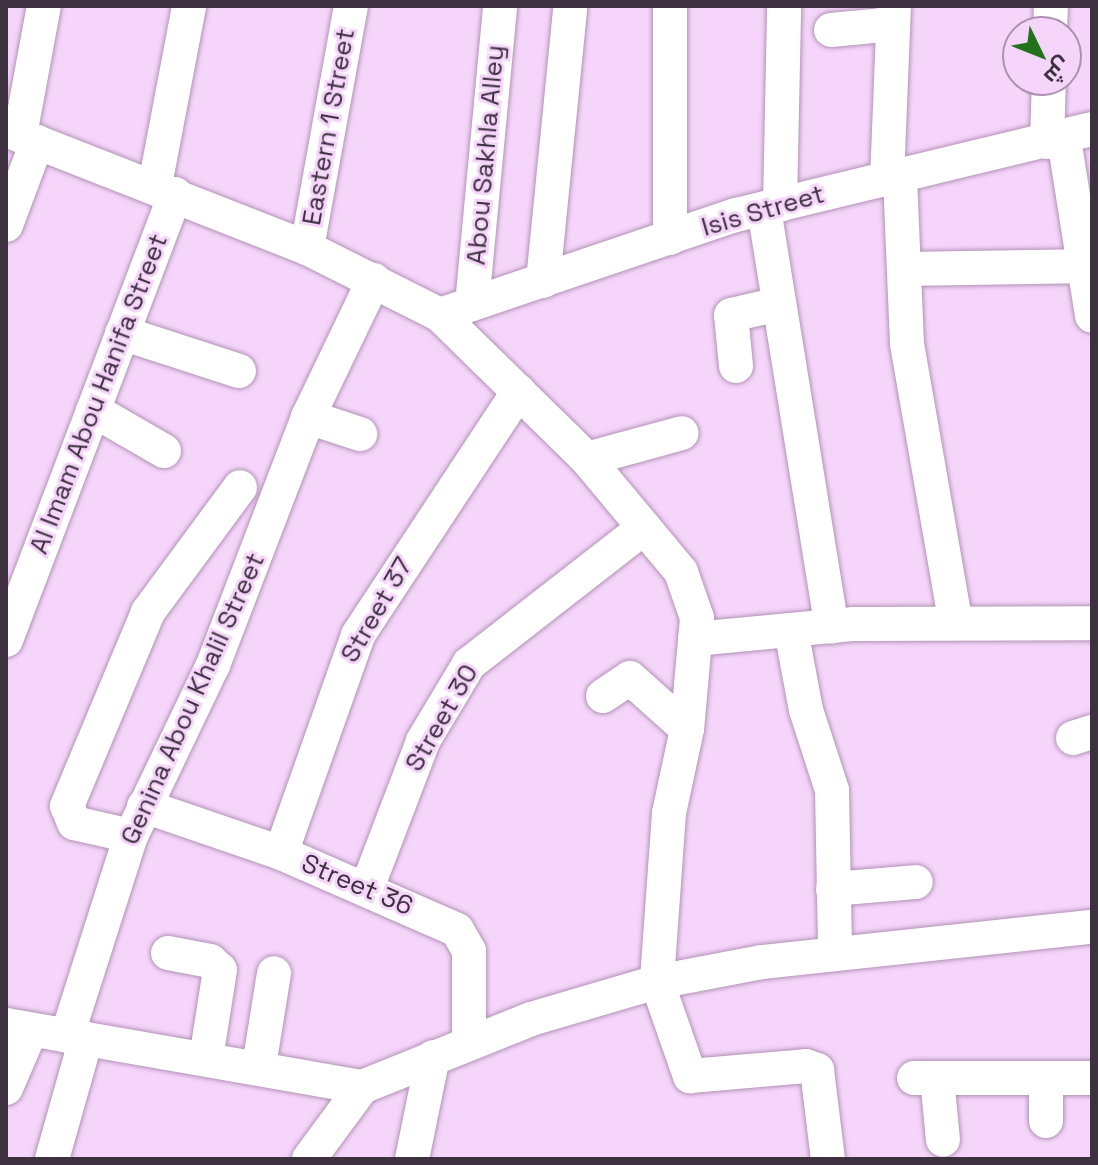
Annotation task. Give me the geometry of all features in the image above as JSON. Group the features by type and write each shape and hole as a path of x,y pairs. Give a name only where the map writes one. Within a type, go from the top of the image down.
{"street":[{"path":"6,225 44,6"},
{"name":"Al Imam Abou Hanifa Street","path":"6,640 122,333 165,189 189,6"},
{"name":"Eastern 1 Street","path":"307,248 351,6"},
{"name":"Abou Sakhla Alley","path":"472,304 500,6"},
{"path":"670,6 670,238"},
{"path":"784,6 772,207 779,304 832,627"},
{"path":"543,281 570,10"},
{"path":"831,30 894,15 893,179 905,269 907,344 955,620"},
{"path":"1054,96 1068,137 1088,268 1092,316"},
{"path":"21,136 165,189 307,248 440,315 587,459 681,572 692,594 695,639 687,729 669,813 657,982 690,1076 806,1066 817,1070 828,1159"},
{"name":"Isis Street","path":"440,315 772,207 1068,137"},
{"path":"905,269 1088,268"},
{"name":"Genina Abou Khalil Street","path":"52,1159 76,1038 138,821 235,614 308,417 374,280"},
{"path":"736,366 731,315 779,304"},
{"path":"122,333 239,371"},
{"name":"Street 37","path":"281,853 358,635 519,391"},
{"path":"93,410 164,451"},
{"path":"308,417 360,434"},
{"path":"587,459 682,433"},
{"name":"Street 36","path":"240,487 148,612 67,806 74,823 138,821 281,853 367,888 464,935 469,951 469,1043"},
{"name":"Street 30","path":"367,888 423,741 469,664 644,528"},
{"path":"695,639 955,620 1092,623"},
{"path":"791,630 806,710 832,790 835,951"},
{"path":"603,696 630,678 687,729"},
{"path":"833,889 916,882"},
{"path":"309,1159 362,1087 469,1043 657,982 835,951 1092,927"},
{"path":"168,953 210,961 220,970 206,1058"},
{"path":"259,1066 274,973"},
{"path":"6,1088 18,1028 259,1066 362,1087"},
{"path":"412,1159 433,1057"},
{"path":"943,1140 925,1078 1092,1078"},
{"path":"1046,1078 1046,1121"}]}
